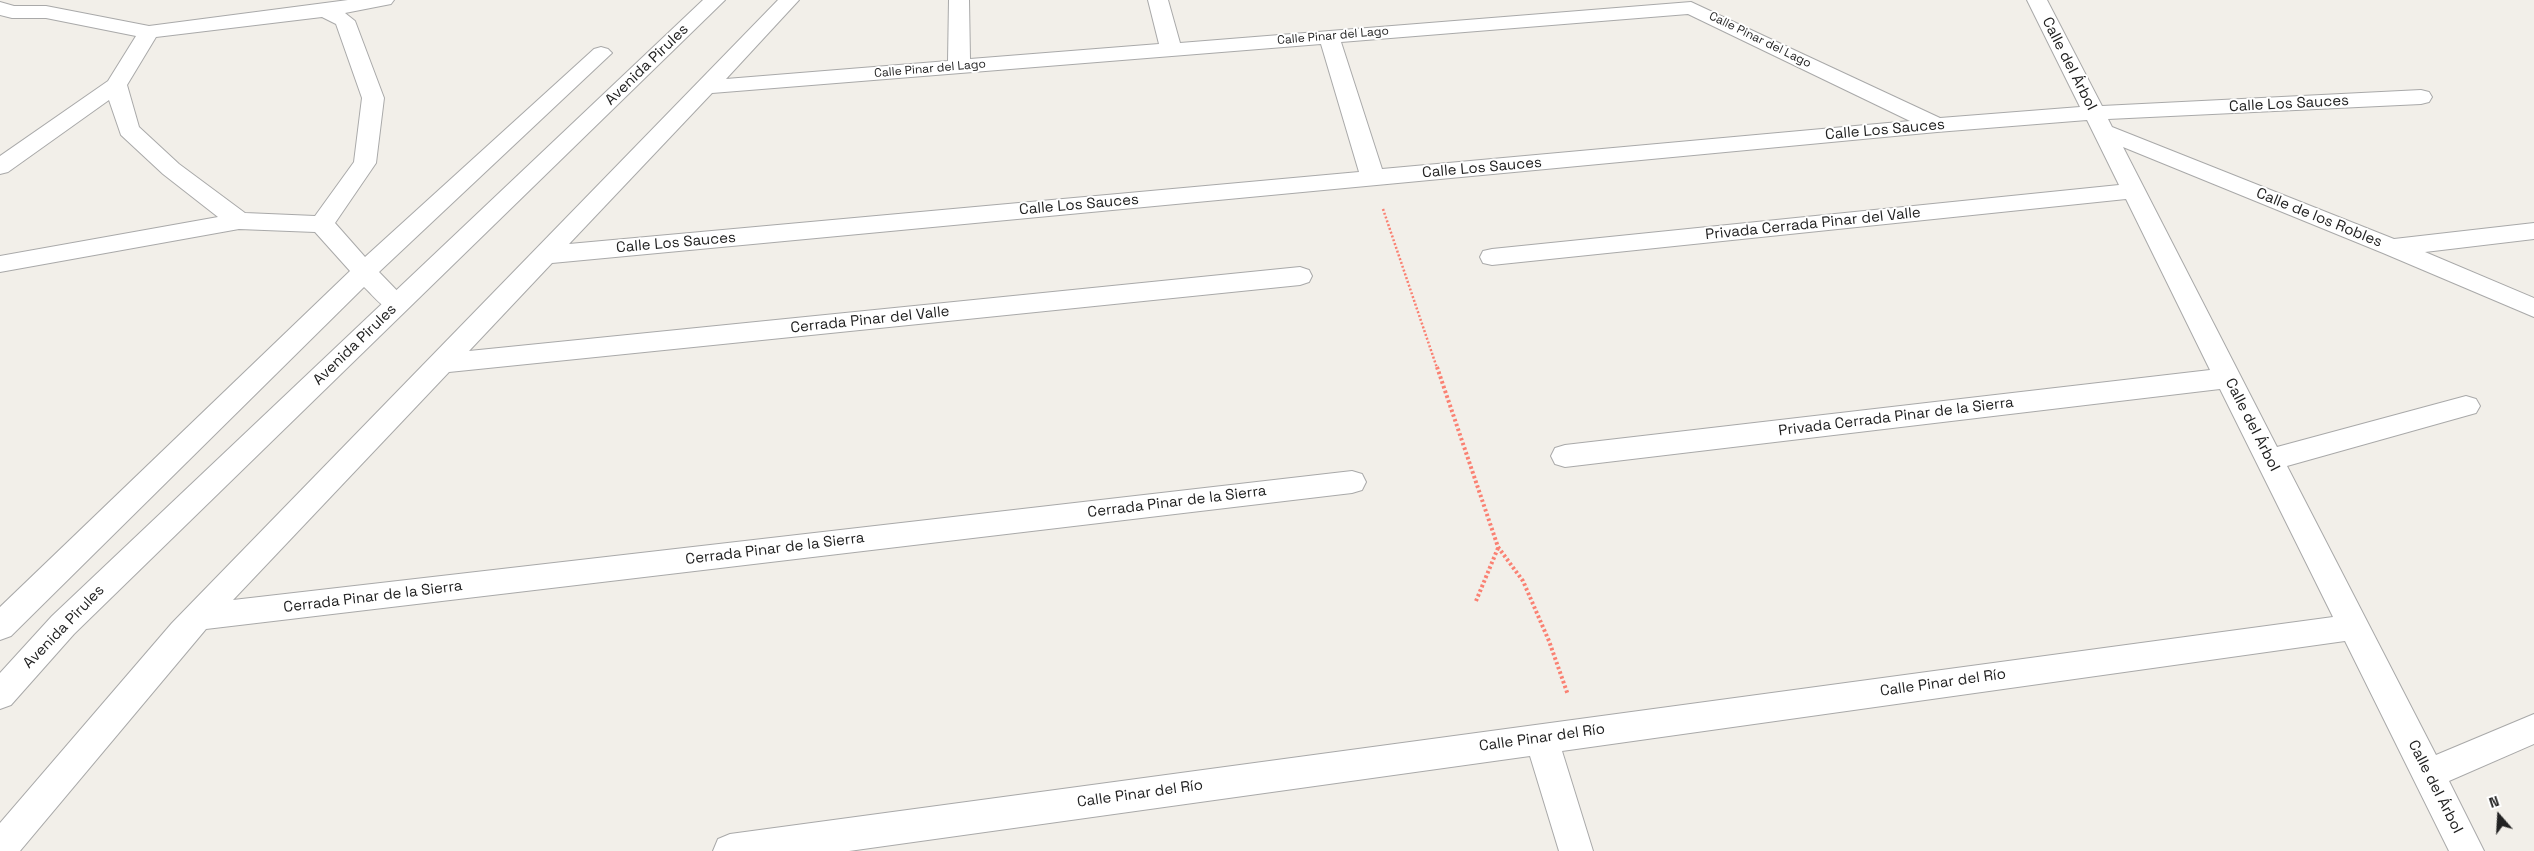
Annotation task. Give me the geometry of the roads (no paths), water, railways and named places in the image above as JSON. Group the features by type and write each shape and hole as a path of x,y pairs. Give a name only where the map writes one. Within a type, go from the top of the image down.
{"street":[{"path":"0,8 12,12 46,12 150,32 325,10 384,0"},
{"name":"Avenida Pirules","path":"0,695 63,625 715,0"},
{"path":"0,849 198,617 789,0"},
{"path":"959,0 959,66"},
{"path":"1158,0 1171,49"},
{"name":"Calle del Árbol","path":"2037,0 2467,851"},
{"name":"Calle Pinar del Lago","path":"704,87 1691,8 1936,125"},
{"path":"322,224 365,163 373,98 345,22 325,10"},
{"path":"0,167 116,85 150,32"},
{"path":"1328,37 1373,178"},
{"path":"0,627 364,272 601,53"},
{"path":"116,85 129,130 171,169 239,221"},
{"name":"Calle Los Sauces","path":"545,255 1936,125 2098,122 2421,97"},
{"name":"Calle de los Robles","path":"2098,122 2534,308"},
{"name":"Privada Cerrada Pinar del Valle","path":"1492,257 2134,191"},
{"path":"0,264 239,221 322,224 364,272 397,304"},
{"path":"2392,247 2534,231"},
{"name":"Cerrada Pinar del Valle","path":"441,364 1300,276"},
{"name":"Privada Cerrada Pinar de la Sierra","path":"1565,456 2228,378"},
{"path":"2269,460 2466,406"},
{"name":"Cerrada Pinar de la Sierra","path":"198,617 1352,482"},
{"name":"Calle Pinar del Río","path":"730,851 2354,626"},
{"path":"2428,774 2534,729"},
{"path":"1541,738 1576,851"}]}
